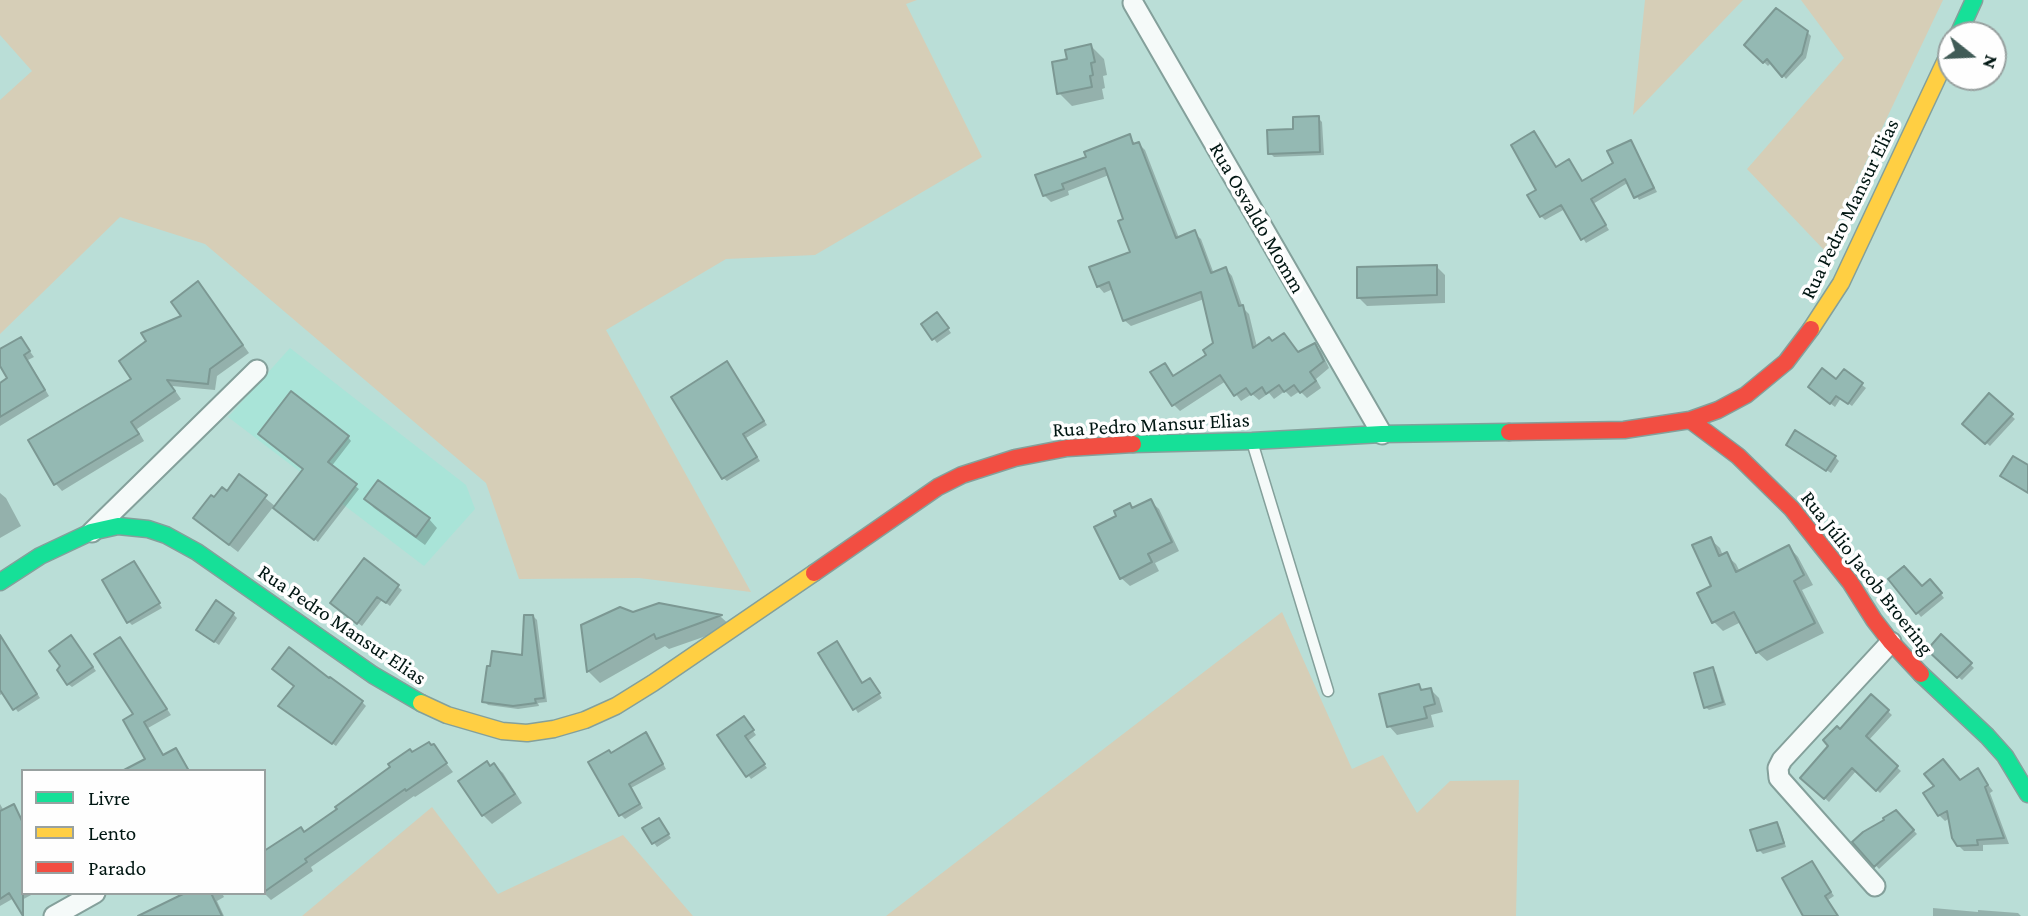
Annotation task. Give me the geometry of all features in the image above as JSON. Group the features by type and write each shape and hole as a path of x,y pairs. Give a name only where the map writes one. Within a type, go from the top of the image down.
{"main road":[{"path":"1964,21 1974,0"},
{"name":"Rua Pedro Mansur Elias","path":"0,582 40,556 91,532 118,526 166,535 197,552 373,675 409,697 447,715 502,731 527,733 554,729 585,720 616,706 653,683 938,487 962,475 1015,458 1096,445 1381,434 1624,430 1690,420 1718,410 1746,395 1786,362 1803,341 1841,283 1937,79"},
{"name":"Rua Júlio Jacob Broering","path":"1690,420 1738,456 1791,509 1850,582 1891,642 1922,676 1987,736 2005,756 2028,794"}],"street":[{"name":"Rua Osvaldo Momm","path":"1132,3 1381,434"},
{"path":"91,532 257,370"},
{"path":"1875,886 1779,778 1778,768 1782,760 1891,642"},
{"path":"54,916 91,895"}],"lane":[{"path":"1252,441 1328,691"}],"shaded area":[{"path":"0,0 917,0 906,4 982,157 815,255 726,259 606,330 751,592 639,578 519,579 486,483 205,244 120,217 0,334 0,100 32,71 0,35"},
{"path":"1645,0 1743,0 1633,115"},
{"path":"1801,0 1943,0 1824,250 1747,169 1844,58"},
{"path":"290,348 466,485 475,509 424,566 228,417"},
{"path":"1282,612 1352,769 1383,755 1417,813 1450,781 1519,780 1516,916 886,916"},
{"path":"432,807 498,894 623,835 693,916 302,916"}],"building":[{"path":"1776,8 1808,31 1802,54 1782,77 1767,59 1763,63 1744,45"},
{"path":"1091,44 1095,62 1091,63 1092,87 1057,94 1052,62 1067,59 1065,50"},
{"path":"1319,116 1320,152 1268,154 1267,130 1293,129 1293,117"},
{"path":"1534,131 1556,167 1569,159 1582,181 1613,163 1607,151 1631,140 1654,188 1634,198 1625,179 1591,199 1606,225 1581,240 1561,205 1540,217 1527,195 1536,190 1511,145"},
{"path":"1130,134 1133,144 1139,142 1176,238 1195,230 1211,273 1226,267 1239,306 1243,305 1253,348 1269,337 1272,341 1284,333 1298,352 1315,343 1324,361 1310,372 1316,381 1300,393 1294,385 1284,392 1279,385 1266,394 1262,387 1251,395 1246,388 1234,396 1220,375 1172,406 1150,372 1165,363 1173,376 1206,355 1203,350 1213,343 1201,292 1123,321 1109,282 1097,287 1089,267 1130,252 1118,221 1123,219 1105,168 1062,184 1064,189 1043,196 1035,175 1086,157 1084,152"},
{"path":"1437,265 1437,295 1357,298 1357,267"},
{"path":"198,281 243,345 210,369 208,384 167,380 175,391 131,422 139,434 54,485 28,440 131,379 119,361 146,341 141,333 181,316 171,302"},
{"path":"937,312 949,328 932,340 921,324"},
{"path":"21,337 30,351 24,355 45,390 0,417 0,383 7,378 0,366 0,349"},
{"path":"727,361 764,421 743,434 757,457 722,479 671,397"},
{"path":"1822,368 1836,379 1844,369 1863,383 1848,404 1836,396 1830,404 1808,387"},
{"path":"291,391 349,436 328,462 357,484 314,540 273,508 303,469 258,434"},
{"path":"1989,393 2013,414 1985,444 1962,424"},
{"path":"1795,430 1836,456 1826,471 1786,445"},
{"path":"2013,456 2028,465 2028,493 2000,476"},
{"path":"239,474 267,495 229,545 193,518 211,495 214,497 222,487 227,491"},
{"path":"378,480 430,518 416,537 364,499"},
{"path":"1151,499 1172,542 1148,554 1152,562 1120,579 1094,527 1116,516 1114,511 1130,503 1132,508"},
{"path":"1711,537 1719,556 1727,552 1736,572 1789,545 1804,575 1794,581 1815,623 1756,653 1734,612 1712,623 1697,593 1711,586 1692,545"},
{"path":"364,558 399,585 386,603 377,597 357,624 330,603"},
{"path":"134,561 160,603 127,623 102,580"},
{"path":"1904,566 1922,586 1930,579 1942,593 1916,614 1888,579"},
{"path":"216,600 234,613 214,642 196,630"},
{"path":"659,603 722,615 656,639 654,634 587,672 581,625 620,607 633,612"},
{"path":"524,615 533,615 544,698 535,699 536,703 513,706 482,702 492,651 522,655"},
{"path":"1941,634 1972,663 1957,678 1927,650"},
{"path":"0,635 37,694 13,710 0,690"},
{"path":"71,635 93,667 67,685 57,670 60,666 49,651"},
{"path":"120,637 167,709 144,722 163,755 176,748 188,769 126,769 145,759 123,720 133,714 94,654"},
{"path":"837,641 862,683 870,678 880,693 853,710 818,653"},
{"path":"289,647 363,701 332,744 278,706 294,686 272,669"},
{"path":"1713,667 1723,702 1704,708 1694,673"},
{"path":"1419,684 1421,690 1431,688 1435,704 1424,707 1427,718 1387,727 1379,694"},
{"path":"1871,694 1889,710 1866,736 1898,766 1876,791 1852,768 1824,799 1800,778 1828,746 1823,740 1837,726 1840,729"},
{"path":"744,716 754,730 745,736 765,764 746,777 717,735"},
{"path":"646,732 663,764 629,784 640,804 619,816 588,762 609,750 611,753"},
{"path":"429,742 434,744 447,763 305,859 307,862 266,891 266,850 301,827 304,832 390,767 388,764 410,749 412,752"},
{"path":"1943,759 1960,780 1978,768 1988,785 1985,787 2004,838 1977,840 1978,845 1957,846 1952,838 1947,811 1938,816 1923,793 1934,786 1924,774"},
{"path":"487,761 490,766 494,763 515,794 482,816 458,781"},
{"path":"14,804 21,819 23,916 9,893 0,899 0,811"},
{"path":"1896,810 1914,830 1874,867 1852,842"},
{"path":"659,818 669,834 652,844 642,828"},
{"path":"1777,822 1784,843 1757,851 1750,830"},
{"path":"1812,861 1831,892 1825,896 1838,916 1803,916 1782,878"},
{"path":"181,895 212,895 222,916 138,916"}],"traffic: fast":[{"path":"1964,21 1974,0"},
{"path":"1133,444 1509,432"},
{"path":"0,582 40,556 91,532 118,526 148,529 166,535 197,552 373,675 421,703"},
{"path":"1921,674 2005,756 2028,794"}],"traffic: slow":[{"path":"1811,329 1841,283 1937,79"},
{"path":"421,703 447,715 502,731 527,733 585,720 616,706 653,683 814,573"}],"traffic: jam":[{"path":"1509,432 1624,430 1690,420 1718,410 1746,395 1786,362 1811,329"},
{"path":"1690,420 1738,456 1792,509 1850,582 1891,642 1921,674"},
{"path":"814,573 938,487 962,475 1015,458 1067,448 1133,444"}]}
